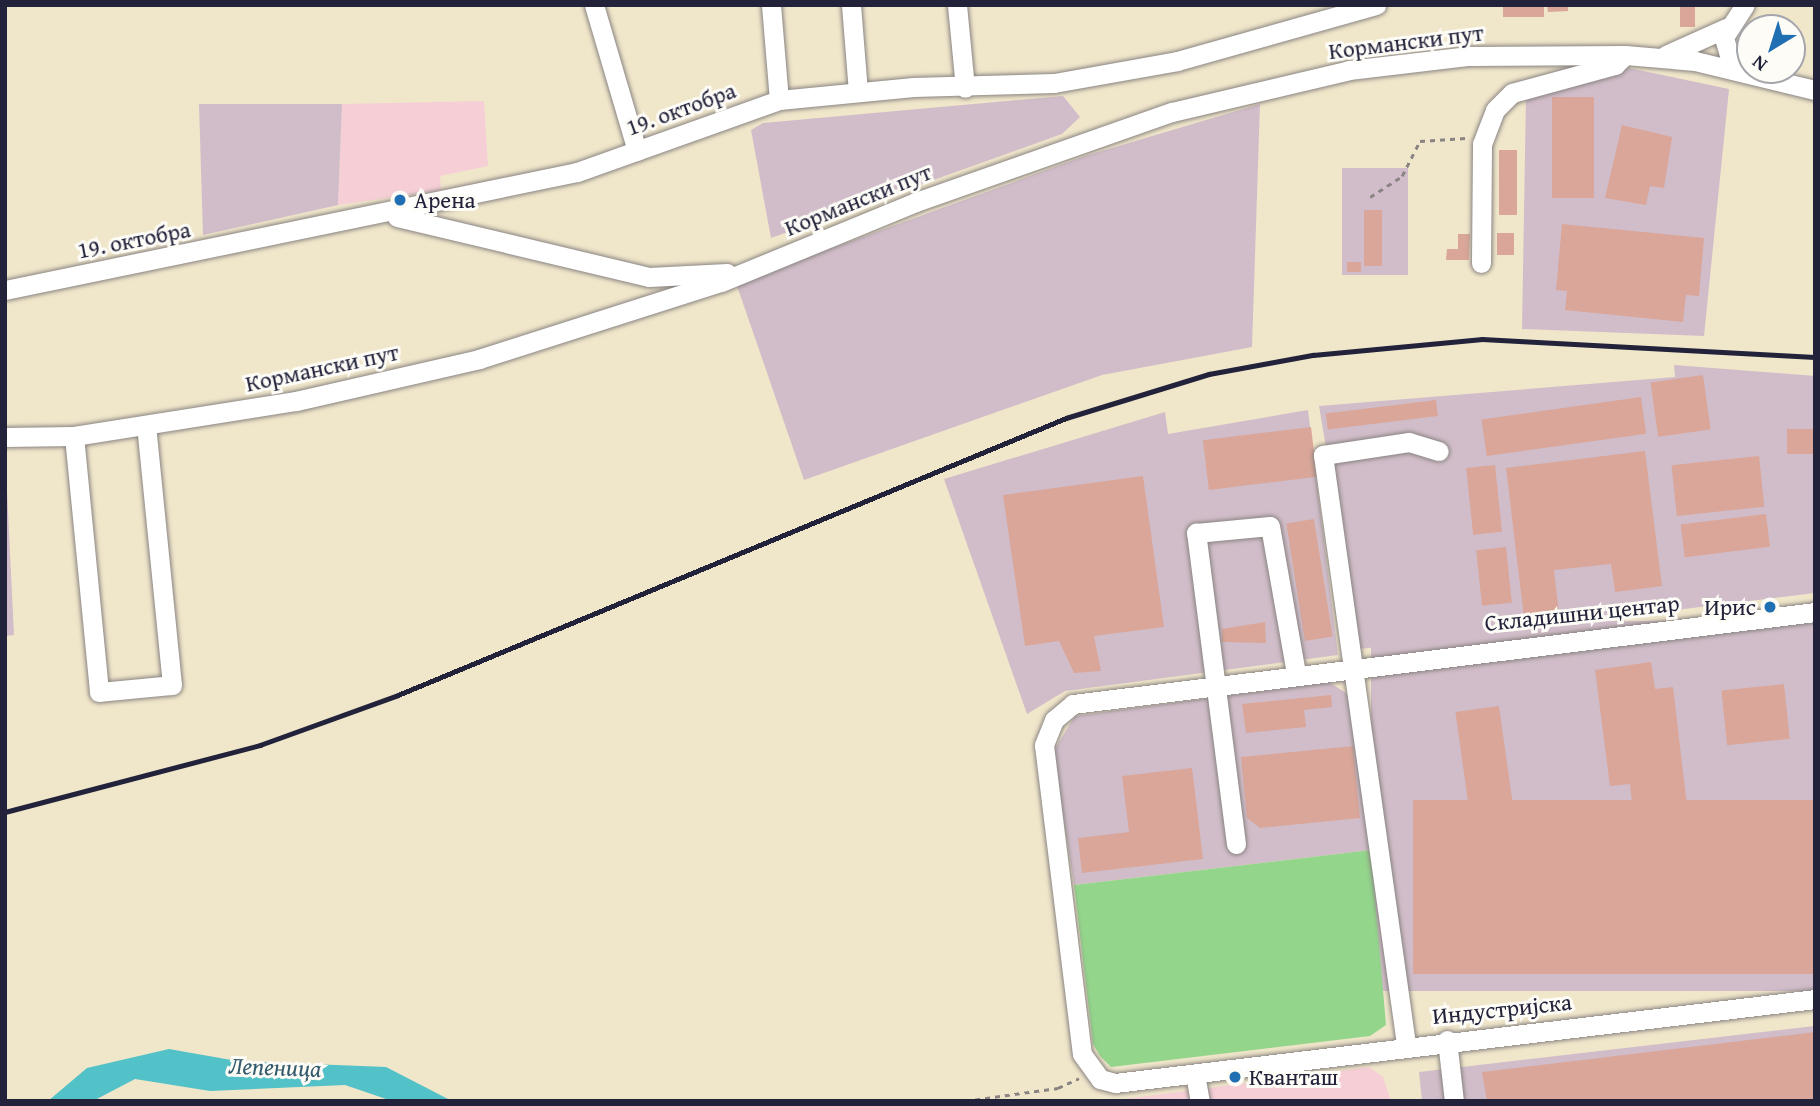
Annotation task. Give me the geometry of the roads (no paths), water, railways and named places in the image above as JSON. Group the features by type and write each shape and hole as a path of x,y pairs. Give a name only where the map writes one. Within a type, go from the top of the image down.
{"street":[{"path":"594,5 636,151"},
{"path":"771,5 779,100"},
{"path":"851,5 858,92"},
{"path":"957,5 965,88"},
{"name":"19. октобра","path":"5,290 387,215 578,172 779,100 858,92 1054,83 1177,61 1376,5"},
{"path":"1658,57 1735,13"},
{"path":"1733,69 1723,47 1735,13"},
{"path":"1481,263 1486,132 1512,93 1615,65 1625,55"},
{"name":"Кормански пут","path":"5,437 74,436 296,401 479,359 745,272 916,202 1246,92 1406,62 1625,55 1658,57 1733,69 1815,90"},
{"path":"387,215 649,276 745,272"},
{"path":"74,436 99,692 173,685 146,425"},
{"path":"1406,1044 1355,664 1346,643 1322,455 1409,442 1439,450"},
{"path":"1236,844 1196,533 1270,526 1296,673"},
{"name":"Складишни центар","path":"1088,1068 1045,760 1048,730 1073,704 1355,664 1815,612"},
{"name":"Индустријска","path":"1088,1068 1115,1083 1406,1044 1815,999"},
{"path":"1447,1040 1454,1101"},
{"path":"1195,1074 1200,1101"}],"water":[{"name":"Лепеница","path":"169,1049 237,1061 386,1067 452,1101 392,1101 345,1085 210,1091 135,1079 93,1101 48,1101 87,1068"}],"railway":[{"path":"5,812 260,745 398,695 1066,418 1209,374 1313,355 1482,339 1815,357"}],"place":[{"name":"Арена","path":"400,200"},
{"name":"Ирис","path":"1770,607"},
{"name":"Кванташ","path":"1235,1077"}]}
